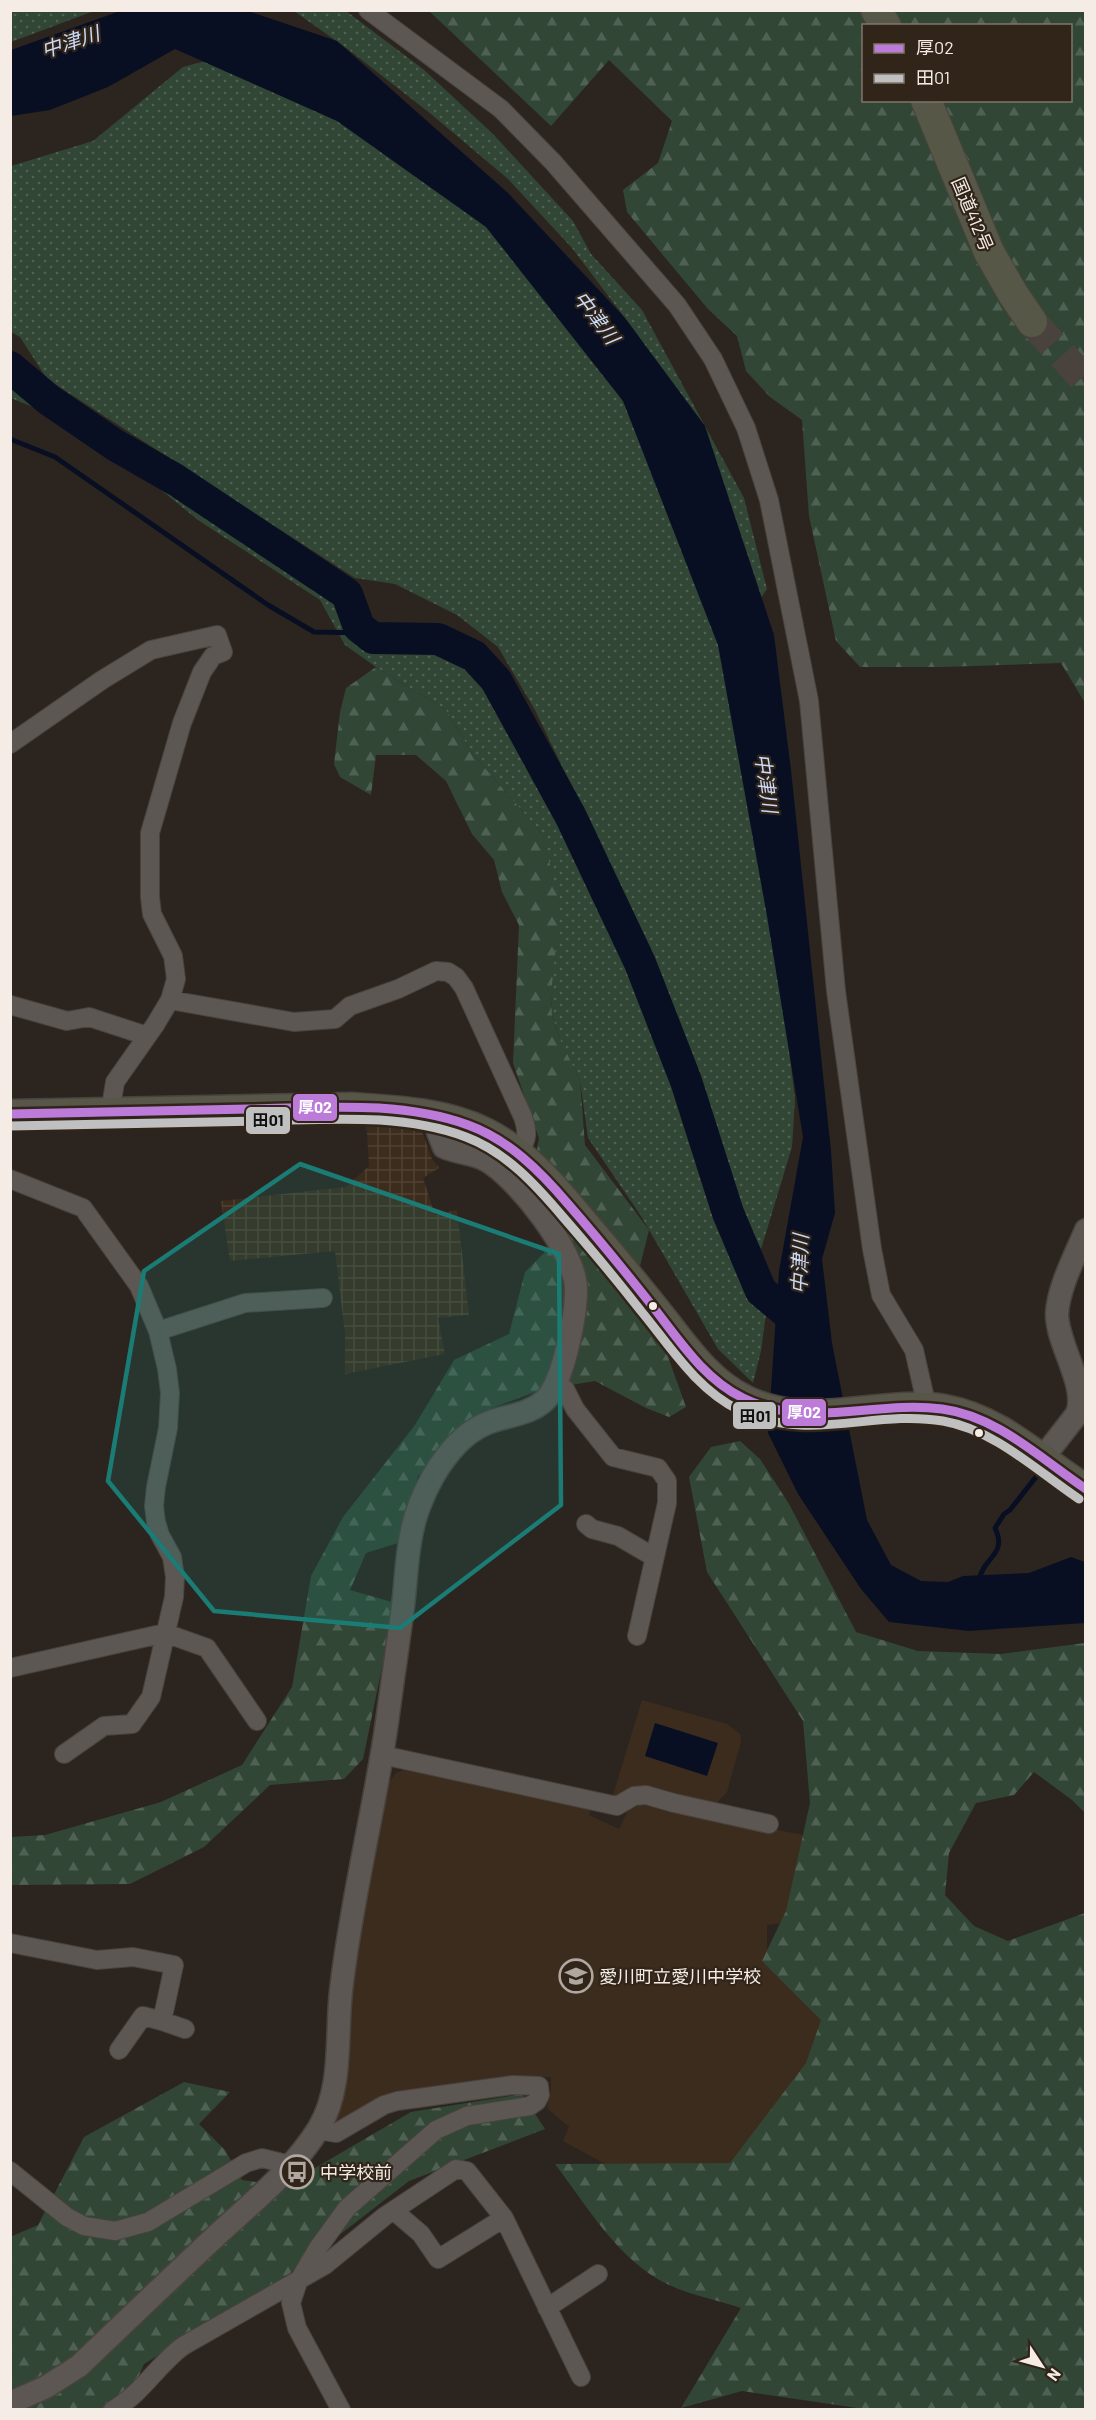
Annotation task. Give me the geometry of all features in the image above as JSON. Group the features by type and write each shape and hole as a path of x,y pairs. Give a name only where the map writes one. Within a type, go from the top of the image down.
{"highway":[{"path":"876,10 885,24"},
{"name":"国道412号","path":"928,102 989,252 1032,322"}],"main road":[{"path":"10,1114 352,1107 387,1109 442,1117 484,1132 519,1153 556,1190 696,1360 718,1382 744,1400 778,1411 811,1415 915,1408 954,1411 1008,1434 1086,1488"}],"street":[{"path":"368,10 491,102 522,128 548,156 677,305 713,359 746,428 769,500 809,701 836,991 872,1249 881,1295 914,1350 915,1408"},
{"path":"10,744 102,680 151,650 217,635 223,652 213,656 202,672 182,723 150,833 152,914 173,956 177,973 170,1000 115,1082 110,1113"},
{"path":"170,1000 294,1022 335,1019 350,1006 432,973 448,972 456,977 464,988 523,1117 528,1134 519,1153"},
{"path":"10,1005 67,1021 89,1017 147,1036"},
{"path":"10,2403 46,2387 78,2366 290,2164 318,2130 328,2111 334,2093 341,1992 351,1913 382,1755 412,1529 429,1483 450,1454 473,1430 486,1423 533,1409 546,1400 556,1386 564,1361 576,1299 575,1277 566,1253 536,1210 500,1171 483,1159 444,1147 438,1132 442,1117"},
{"path":"10,1179 83,1208 139,1286 158,1331 170,1394 168,1428 154,1506 160,1535 172,1557 176,1577 174,1597 151,1697 132,1724 104,1726 64,1754"},
{"path":"1042,1459 1080,1406 1078,1388 1059,1331 1057,1314 1064,1285 1086,1230"},
{"path":"158,1331 245,1303 323,1298"},
{"path":"556,1386 565,1389 575,1409 613,1457 658,1468 667,1481 667,1503 637,1636"},
{"path":"586,1524 618,1536 654,1557"},
{"path":"10,1668 165,1633 207,1648 257,1721"},
{"path":"382,1755 617,1806 634,1796 646,1795 769,1824"},
{"path":"10,1943 97,1960 133,1957 174,1965 162,2021"},
{"path":"119,2050 143,2016 185,2029"},
{"path":"318,2130 336,2133 384,2105 408,2099 513,2085 530,2084 539,2086 540,2090 535,2104 467,2116 429,2136 347,2208 318,2248 298,2282 291,2303 297,2328 341,2409"},
{"path":"10,2171 67,2217 84,2226 115,2231 148,2222 246,2163 262,2158 290,2164"},
{"path":"113,2409 140,2391 169,2358 183,2346 325,2265 394,2211 456,2169 467,2171 504,2218 581,2377"},
{"path":"394,2211 421,2234 438,2259 504,2218"},
{"path":"547,2308 598,2274"}],"highlighted area":[{"path":"300,1164 559,1254 561,1505 400,1628 214,1611 108,1481 144,1271"}],"shaded area":[{"path":"366,1116 416,1124 423,1134 432,1159 439,1168 423,1178 435,1215 457,1210 469,1315 438,1318 445,1354 345,1374 345,1334 335,1251 230,1261 221,1201 346,1187 369,1166"},
{"path":"642,1700 727,1724 740,1734 741,1742 727,1792 716,1804 612,1798"},
{"name":"愛川町立愛川中学校","path":"423,1769 580,1804 591,1810 589,1815 619,1829 630,1806 642,1805 804,1835 790,1922 767,1925 767,1949 828,2003 824,2043 696,2213 563,2141 569,2127 547,2108 551,2077 500,2077 381,2097 335,2124 344,2094 348,2011 384,1790 396,1773 404,1770 421,1773"}],"green space":[{"path":"11,10 94,10 94,11 11,42"},
{"path":"294,11 346,11 423,69 493,134 573,221 591,254 642,310 744,498 767,589 758,602 669,385 637,334 572,248 508,179 431,114 349,50"},
{"path":"429,11 1085,11 1085,703 1061,663 860,667 836,641 809,516 802,420 770,397 746,371 737,336 708,309 627,212 623,190 658,163 672,121 609,60 551,126"},
{"path":"213,59 302,99 402,161 493,232 572,321 660,460 730,684 787,1033 795,1099 792,1147 761,1249 732,1198 714,1144 689,1047 653,956 535,710 498,647 457,615 395,584 355,578 47,379 20,337 11,332 11,166 93,141 183,67"},
{"path":"10,377 69,422 11,398"},
{"path":"166,482 328,589 341,611 353,641 391,651 455,656 512,718 624,942 669,1054 717,1202 766,1314 761,1351 753,1383 718,1349 641,1216 588,1138 580,1081 561,1043 552,1015 543,835 472,753 446,710 345,645 320,600 198,520 160,489"},
{"path":"376,667 446,710 472,753 543,835 560,907 551,994 552,1015 559,1037 580,1081 585,1145 649,1230 632,1298 662,1340 686,1407 669,1417 646,1408 595,1381 540,1390 479,1413 418,1476 398,1543 366,1553 350,1590 392,1602 392,1619 363,1759 344,1779 270,1785 204,1847 130,1884 11,1885 11,1837 45,1835 161,1802 242,1765 292,1687 311,1576 343,1517 415,1425 454,1360 509,1334 525,1272 567,1230 572,1191 537,1150 539,1138 513,1063 519,925 502,892 494,860 472,834 446,781 416,755 376,755 371,795 340,777 334,764 340,712 346,688"},
{"path":"740,1441 760,1459 789,1504 856,1632 918,1651 1001,1654 1085,1643 1085,1813 1072,1800 1034,1772 1014,1795 976,1803 949,1853 945,1895 974,1926 1008,1941 1085,1913 1085,2409 871,2410 742,2391 681,2408 741,2308 676,2288 649,2274 618,2247 555,2164 730,2163 806,2063 821,2020 762,1961 786,1911 810,1803 803,1721 707,1572 689,1477 711,1447"},
{"path":"184,2082 230,2092 199,2124 225,2150 242,2180 284,2186 411,2112 522,2094 545,2129 409,2181 289,2274 144,2364 124,2409 11,2409 10,2237 38,2225 84,2137"}],"water":[{"name":"中津川","path":"120,11 248,11 337,41 508,193 625,318 705,426 774,635 791,770 831,1151 835,1213 822,1259 832,1343 867,1520 891,1565 921,1581 948,1582 963,1576 1029,1573 1071,1557 1085,1562 1085,1623 969,1631 889,1622 861,1589 798,1494 768,1433 779,1271 803,1137 767,916 718,645 623,401 486,227 337,121 175,49 108,87 50,110 11,116 11,50"},
{"path":"655,1723 718,1743 707,1776 645,1756"}],"waterway":[{"path":"10,367 49,400 115,445 176,480 347,594 359,627 373,638 438,639 474,656 496,680 571,817 640,963 686,1081 728,1213 761,1291 798,1322"},
{"path":"10,439 55,457 268,605 314,632 367,633"},
{"path":"979,1580 981,1572 999,1544 995,1528 1043,1468"}],"tunnel":[{"path":"1032,322 1086,381"}],"transit line":[{"name":"厚02","path":"10,1114 360,1107 415,1112 468,1125 483,1131 510,1148 546,1180 609,1253 703,1369 729,1390 767,1407 792,1412 816,1413 917,1407 962,1413 1000,1429 1018,1440 1086,1489"},
{"name":"田01","path":"10,1126 361,1119 415,1124 466,1137 494,1151 531,1182 603,1264 685,1366 710,1391 739,1410 765,1420 791,1424 841,1424 917,1418 943,1421 962,1426 998,1442 1079,1499"}],"place":[{"name":"愛川町立愛川中学校","path":"576,1976"},
{"name":"中学校前","path":"297,2172"}]}
